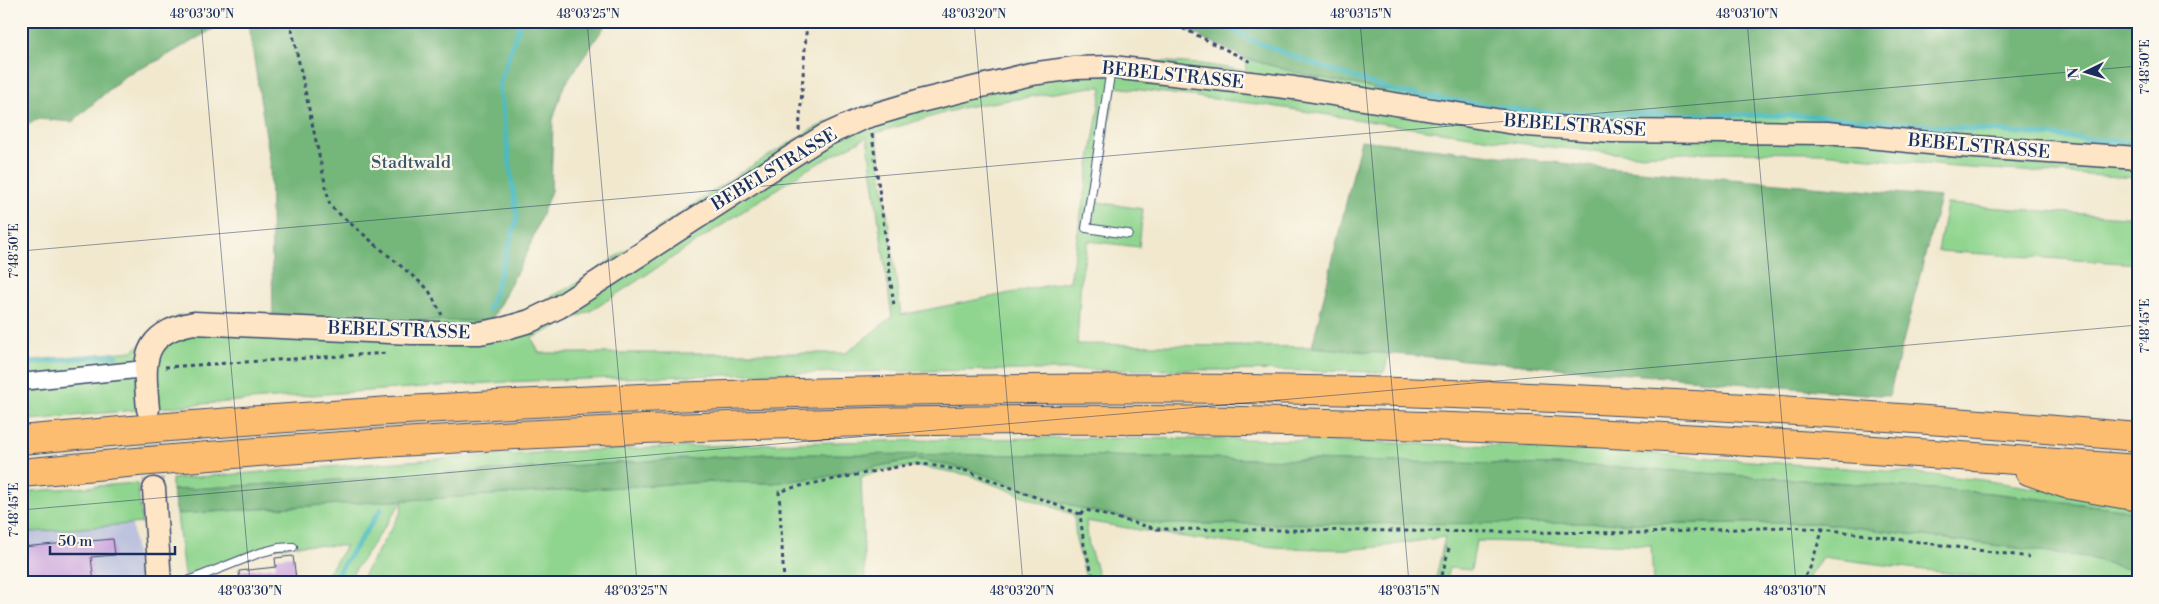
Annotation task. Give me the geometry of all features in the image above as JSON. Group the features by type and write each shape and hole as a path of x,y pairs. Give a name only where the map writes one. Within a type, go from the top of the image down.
{"highway":[{"path":"21,440 420,408 710,394 1139,388 1422,392 1668,404 1958,421 2138,437"},
{"path":"21,473 274,451 540,435 811,424 1138,420 1425,426 1719,439 2138,469"},
{"path":"1989,458 2066,484 2138,497"}],"street":[{"name":"BEBELSTRASSE","path":"145,369 148,352 158,336 175,326 194,323 412,333 480,333 530,321 559,307 824,136 868,116 974,87 1032,74 1076,68 1112,67 1294,88 1527,125 1612,131 1827,134 1960,146 2138,158"},
{"path":"21,382 145,369 148,408"},
{"path":"154,489 160,583"}],"lane":[{"path":"1112,67 1086,228 1128,234"},
{"path":"183,583 259,553 278,548 293,547"}],"path":[{"path":"290,21 330,206 428,289 452,333"},
{"path":"800,151 799,119 807,21"},
{"path":"1168,21 1245,58 1261,68"},
{"path":"868,116 894,306"},
{"path":"145,369 394,352"},
{"path":"784,583 779,492 795,487 917,463 968,471 1080,514"},
{"path":"1080,514 1086,510 1157,529 1643,533 1784,527 1823,529 2029,556"},
{"path":"1080,514 1084,545 1095,583"},
{"path":"1801,583 1810,568 1823,529"},
{"path":"1440,583 1449,548"}],"shaded area":[{"path":"132,524 140,583 21,583 21,533"}],"green space":[{"path":"21,21 227,21 159,60 126,75 72,122 38,119 21,129"},
{"name":"Stadtwald","path":"248,21 608,21 563,88 553,120 551,191 527,253 491,321 411,321 273,314 270,161"},
{"path":"1168,21 2138,21 2138,143 1814,116 1710,113 1529,113 1416,96 1305,75 1245,58"},
{"path":"1083,57 1202,64 1246,71 1245,58 1305,75 1416,96 1529,113 1710,113 1814,116 2138,143 2138,178 1955,167 1822,153 1711,152 1635,155 1541,146 1265,105 1115,87 1097,202 1143,209 1139,247 1088,241 1081,278 1077,344 1312,347 1389,354 1384,372 1209,370 947,371 551,380 325,394 21,421 21,361 132,351 178,316 273,314 491,321 527,309 574,285 740,173 809,131 849,112 906,92 1038,61","holes":["1102,87 1070,281 901,315 876,133 965,107","867,137 892,317 846,353 539,353 532,338 594,309 806,170"]},
{"path":"1361,140 1604,168 1940,197 1889,396 1312,347"},
{"path":"1947,204 2138,218 2138,264 1938,251"},
{"path":"1052,438 1244,439 1575,448 1913,473 1982,480 2138,504 2138,513 2121,509 1991,493 1602,466 1051,455 766,454 172,490 172,479 476,457 756,444"},
{"path":"766,454 1051,455 1602,466 1991,493 2121,509 2138,513 2138,572 2087,557 1822,523 1159,524 1082,509 967,469 916,459 824,477 773,483 705,482 177,514 172,490"},
{"path":"916,459 967,469 1082,509 1159,524 1822,523 2087,557 2138,572 2138,583 2027,583 1822,557 1805,583 1653,583 1651,545 1476,541 1471,570 1449,568 1445,583 1435,583 1445,537 1351,549 1284,548 1185,537 1086,521 1089,546 1101,583 1087,583 1076,539 1074,515 969,475 918,466 884,470 861,477 865,583 359,583 401,512 403,500 705,482 773,483 824,477"},
{"path":"137,483 142,523 21,533 21,492"},
{"path":"403,500 346,583 322,583 346,546 294,545 258,551 184,575 177,514"}],"building":[{"path":"113,539 115,555 91,557 94,583 25,583 23,562 21,562 21,547"},
{"path":"293,556 296,579 240,583 239,571 276,567 275,558"}],"waterway":[{"path":"489,310 517,218 499,84 521,21"},
{"path":"1215,21 1256,42 1319,66 1398,92 1475,104 1545,113 1814,116 2138,143"},
{"path":"21,364 116,355"},
{"path":"331,583 381,509"}],"tunnel":[{"path":"148,412 154,489"}]}
